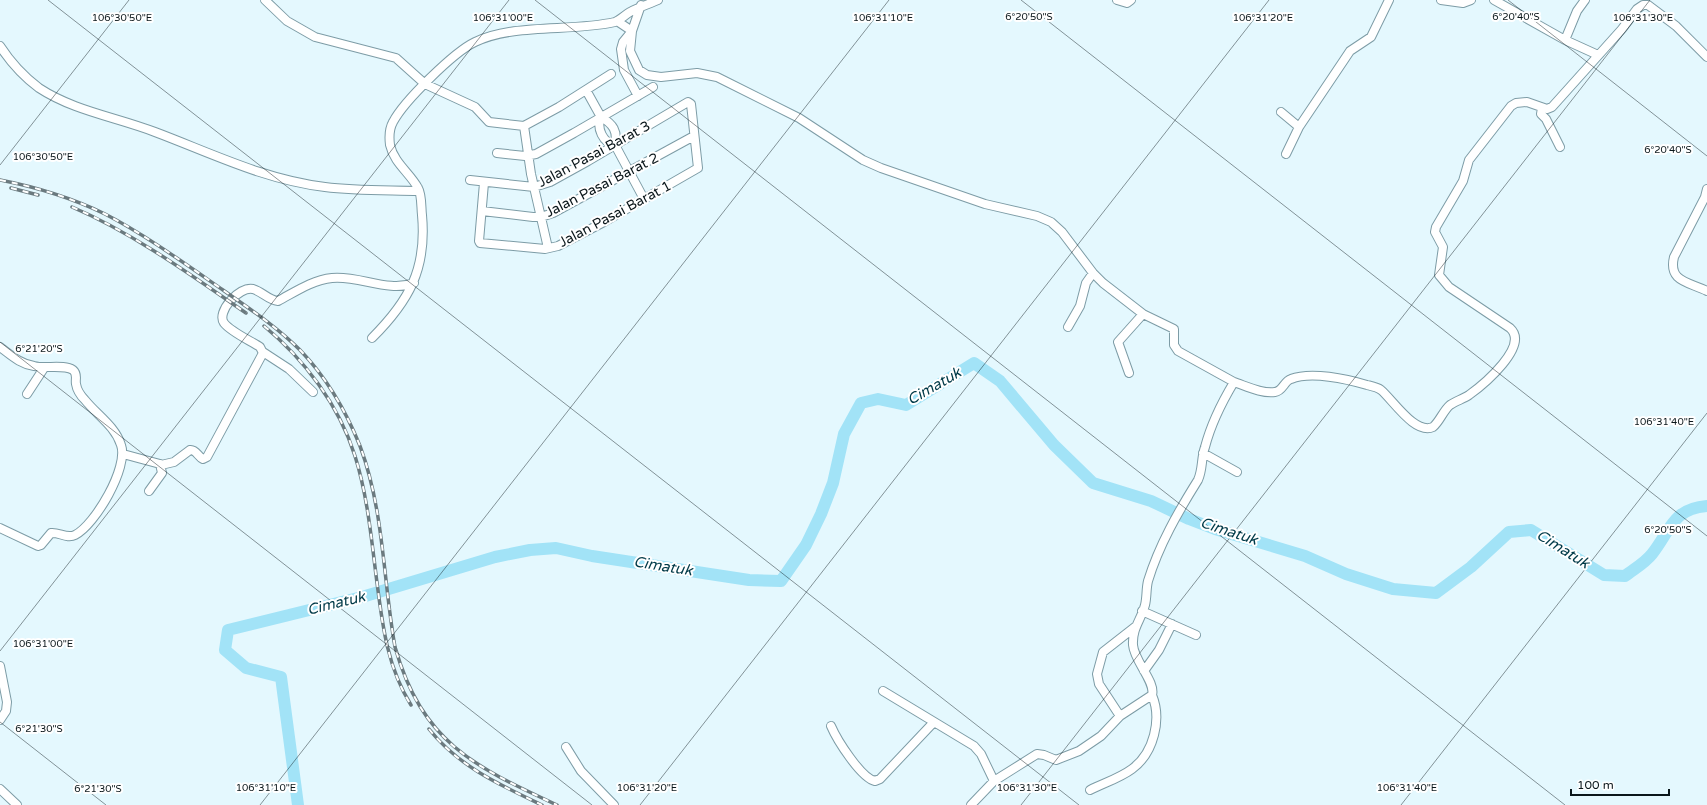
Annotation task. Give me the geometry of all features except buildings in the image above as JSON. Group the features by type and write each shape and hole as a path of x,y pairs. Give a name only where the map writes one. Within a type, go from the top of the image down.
{"street":[{"path":"265,0 287,20 306,33 331,42 382,53 396,58 425,84 474,107 489,122 524,126 559,107 611,74"},
{"path":"372,338 396,313 414,283 420,262 423,233 419,191 397,162 391,146 391,126 397,115 425,84 466,46 484,38 517,32 617,21 642,4 658,0"},
{"path":"1117,0 1126,3 1131,0"},
{"path":"1286,154 1299,127 1350,51 1371,37 1389,0"},
{"path":"1441,0 1464,3 1471,0"},
{"path":"1494,0 1565,40 1598,55"},
{"path":"1565,40 1577,11 1585,0"},
{"path":"642,4 632,30 630,51 637,66 645,74 661,77 697,73 717,77 799,118 863,160 881,168 985,204 1044,218 1062,232 1092,273 1143,314 1174,329 1174,345 1178,351 1234,382 1273,392 1280,390 1289,379 1302,376 1326,377 1366,385 1381,390 1394,406 1418,425 1430,429 1437,424 1441,416 1450,405 1484,385 1498,370 1511,351 1515,339 1514,332 1442,281 1439,275 1438,269 1443,247 1435,232 1436,227 1463,181 1469,160 1511,106 1520,101 1528,102 1542,108 1552,107 1637,9 1641,2 1648,5 1676,26 1707,57"},
{"path":"617,21 632,30"},
{"path":"632,30 623,42 621,56 624,70 638,96"},
{"path":"0,46 10,62 24,76 40,88 67,104 154,132 228,161 277,178 326,187 419,191"},
{"path":"497,153 527,155 536,154 653,87"},
{"path":"586,90 601,117 615,130 617,136 615,145"},
{"name":"Jalan Pasai Barat 3","path":"470,180 534,188 550,182 689,102 691,104 694,136"},
{"path":"1542,108 1541,114 1546,119 1560,147"},
{"path":"1281,112 1299,127"},
{"path":"601,117 598,122 601,133 608,142 615,145 644,199"},
{"path":"524,126 527,155 548,248"},
{"name":"Jalan Pasai Barat 1","path":"482,211 480,243 548,248 558,246 586,232 698,168 694,136"},
{"name":"Jalan Pasai Barat 2","path":"482,211 541,217 570,205 694,136"},
{"path":"482,211 484,182"},
{"path":"1707,189 1703,201 1674,257 1672,266 1674,275 1678,279 1707,291"},
{"path":"1068,327 1080,306 1086,283 1092,273"},
{"path":"313,392 289,369 263,352 260,347 228,326 222,319 222,314 237,293 243,290 253,289 271,300 278,300 317,280 332,278 353,278 399,287 414,283"},
{"path":"1129,373 1118,342 1143,314"},
{"path":"0,347 22,363 44,368 68,368 75,372 77,376 76,384 80,392 114,431 120,442 123,454 120,468 102,505 83,529 74,536 51,533 41,545 38,546 0,528"},
{"path":"161,465 174,462 190,450 195,451 203,459 207,457 263,352"},
{"path":"27,394 44,368"},
{"path":"1090,790 1128,772 1143,758 1152,739 1156,724 1157,710 1152,695 1152,686 1134,653 1134,627 1145,606 1148,580 1169,528 1201,473 1203,453 1218,411 1234,382"},
{"path":"1203,453 1237,472"},
{"path":"123,454 158,462 161,465 162,473 149,491"},
{"path":"1142,611 1196,635"},
{"path":"1144,672 1159,650 1172,624"},
{"path":"1120,716 1099,684 1097,674 1103,652 1134,627"},
{"path":"0,666 7,702 6,711 0,720"},
{"path":"883,691 933,723 978,749 994,781"},
{"path":"971,805 994,781 1037,754 1056,760 1079,750 1101,736 1120,716 1152,695"},
{"path":"831,726 841,747 865,774 875,781 880,779 933,723"},
{"path":"566,747 581,771 614,805"},
{"path":"0,789 17,805"}],"waterway":[{"name":"Cimatuk","path":"298,805 281,677 246,668 225,650 228,630 362,597 495,557 530,550 556,548 592,556 749,580 781,581 806,545 821,514 833,483 844,434 861,403 878,399 906,405 974,363 1000,381 1054,445 1093,483 1151,501 1189,519 1215,529 1305,556 1346,574 1393,589 1436,593 1471,567 1509,532 1531,530 1604,575 1625,576 1649,557 1679,516 1686,511 1707,506"}],"railway":[{"path":"0,180 27,186 67,198 92,208 120,222 195,270 253,311 273,326 309,360 327,383 342,407 360,446 368,470 374,495 382,545 395,647 406,679 420,706 436,728 455,747 476,763 500,777 557,805"},
{"path":"11,188 38,195"},
{"path":"72,207 95,217 139,242 246,313"},
{"path":"264,326 279,339 306,368 330,401 348,437 355,456 366,500 380,609 386,642 396,674 411,705"},
{"path":"429,729 440,742 466,764 495,782 542,805"}]}
